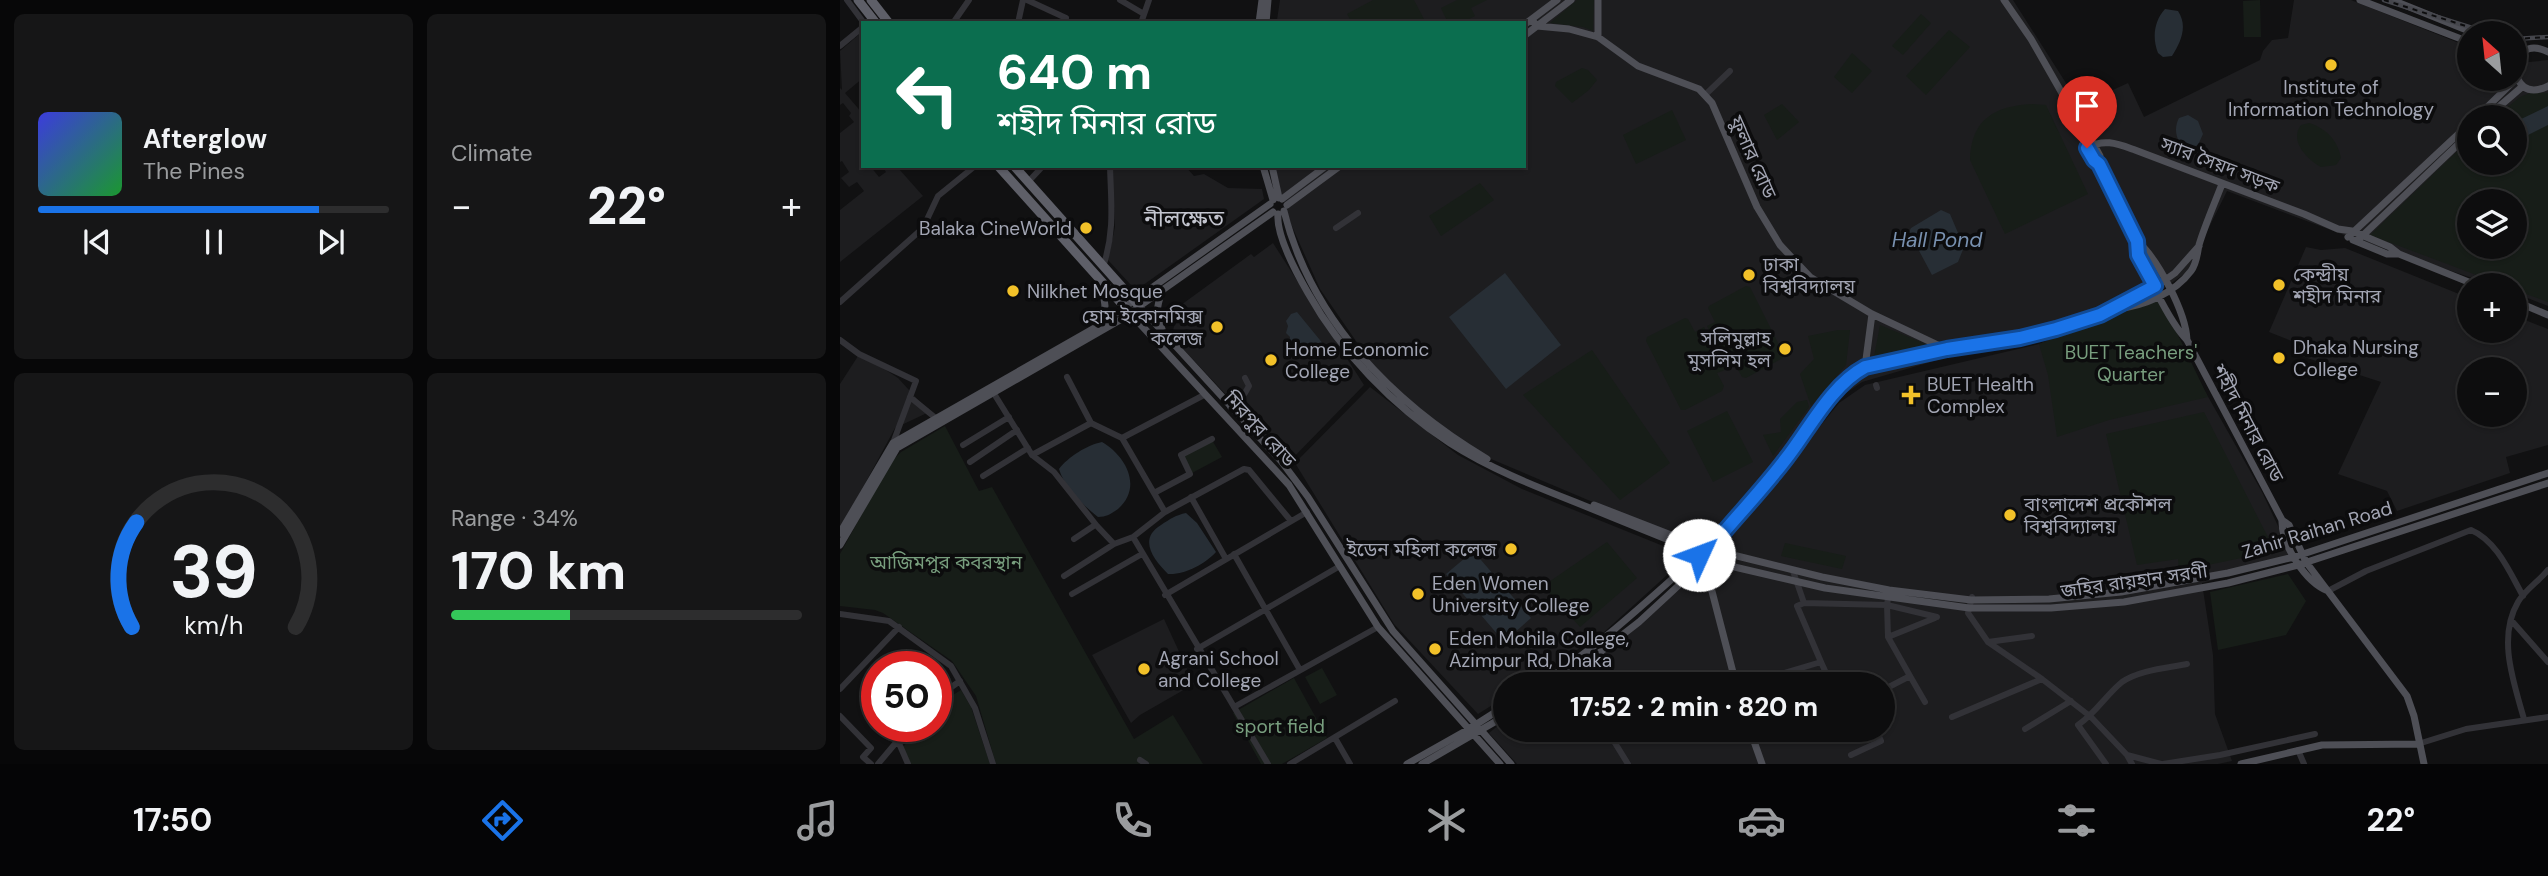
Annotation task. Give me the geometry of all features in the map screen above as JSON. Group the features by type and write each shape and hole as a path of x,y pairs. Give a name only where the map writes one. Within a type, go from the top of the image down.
{"highway":[{"path":"858,0 871,21"},
{"path":"871,0 871,21"},
{"name":"মিরপুর রোড","path":"1000,168 1127,310"},
{"name":"মিরপুর রোড","path":"1016,168 1136,303"}],"main road":[{"path":"1259,21 1262,0"},
{"path":"1266,21 1268,0"},
{"path":"1526,34 1557,0"},
{"path":"1535,23 1571,0"},
{"path":"1598,0 1598,37"},
{"name":"শহীদ মিনার রোড","path":"2004,0 2031,39 2071,109 2073,119 2090,146 2100,156 2099,164 2137,241 2147,250 2170,290 2186,328 2187,340"},
{"path":"2360,0 2457,37"},
{"path":"2392,0 2457,26"},
{"path":"1526,25 1535,23 1598,37 1638,66 1693,86 1705,95"},
{"path":"2527,50 2547,50"},
{"path":"2527,87 2534,90 2548,86"},
{"path":"2488,105 2500,91"},
{"path":"2501,105 2517,91"},
{"name":"ফুলার রোড","path":"1705,95 1712,103 1757,207 1780,244 1810,277 1872,314 1947,349"},
{"path":"2350,234 2457,135"},
{"name":"স্যার সৈয়দ সড়ক","path":"2090,146 2114,142 2304,214 2359,238 2389,247 2399,254 2457,277"},
{"path":"2359,238 2457,145"},
{"path":"1264,168 1278,206"},
{"path":"1272,168 1278,206"},
{"path":"1136,303 1162,290 1278,206 1324,168"},
{"path":"840,545 894,450 939,420 1127,310 1181,266 1337,168"},
{"path":"2111,310 2160,296 2191,271 2222,184"},
{"name":"জহির রায়হান সরণী","path":"1278,206 1310,278 1339,327 1379,377 1452,438 1496,464 1704,557 1797,583 1888,597 2051,608 2124,602 2228,583 2302,564 2548,483"},
{"name":"শহীদ মিনার রোড","path":"2137,241 2138,255 2179,332 2187,340 2282,520 2282,528 2302,564 2328,591 2409,701 2424,764"},
{"path":"1559,672 1714,548 1835,393 1855,373 1865,367 1947,349 2032,335 2100,315 2165,281 2183,266 2199,246"},
{"path":"1104,268 1134,291 1140,290 1175,266 1181,266"},
{"path":"1098,326 1105,306 1101,282"},
{"path":"1162,290 1157,318 1167,340"},
{"name":"মিরপুর রোড","path":"1136,303 1295,479 1393,631 1477,732"},
{"path":"2527,306 2548,315"},
{"path":"840,533 893,443 993,393 1120,320 1127,310"},
{"name":"মিরপুর রোড","path":"1127,310 1289,485 1378,627 1477,732"},
{"path":"1865,367 1872,314"},
{"name":"Zahir Raihan Road","path":"1971,602 2049,599 2121,592 2228,573 2298,555 2548,473"},
{"path":"1577,672 1639,622 1704,557 1717,557 1714,548"},
{"path":"1714,548 1888,597"},
{"path":"1704,557 1733,672"},
{"path":"1407,764 1477,732 1493,717"},
{"path":"1422,764 1493,723"},
{"path":"2392,744 2406,738 2415,724"},
{"path":"1477,732 1500,764"},
{"path":"1477,732 1510,764"},
{"path":"1754,742 1762,764"},
{"path":"2241,764 2329,744 2418,744"}],"street":[{"path":"847,0 871,21"},
{"path":"954,21 969,0"},
{"path":"1019,21 1025,0 1066,18"},
{"path":"1120,0 1144,14"},
{"path":"1142,21 1149,0"},
{"path":"840,46 861,29"},
{"path":"1705,95 1730,71"},
{"path":"840,302 923,228 938,196 973,168"},
{"path":"1028,183 1042,168"},
{"path":"1104,268 1112,223 1110,168"},
{"path":"1336,228 1358,213"},
{"path":"840,340 859,354 916,381 893,443"},
{"path":"1067,377 1091,423 1122,438 1165,512"},
{"path":"1230,407 1247,390 1245,378"},
{"path":"993,393 1030,451 1054,472 1114,544"},
{"path":"1122,438 1204,395"},
{"path":"910,397 939,420"},
{"path":"963,445 1009,417"},
{"path":"983,477 1030,451 1091,423"},
{"path":"970,462 1017,430"},
{"path":"1154,493 1190,474 1181,456 1212,439"},
{"path":"1064,576 1114,544 1133,537 1165,512 1247,469 1291,521"},
{"path":"1191,497 1226,559"},
{"path":"1165,595 1307,512"},
{"path":"1074,539 1096,525"},
{"path":"2328,591 2366,571 2471,530 2495,549 2524,596"},
{"path":"1133,537 1197,649 1268,764"},
{"path":"1072,594 1142,554"},
{"path":"1234,554 1300,670"},
{"path":"1197,649 1340,566"},
{"path":"1793,571 1804,603"},
{"path":"2524,719 2510,660 2508,633 2511,620 2524,596 2547,575"},
{"path":"1888,597 1888,637 1925,702"},
{"path":"1826,672 1797,606 1804,603 1888,597 1937,617"},
{"path":"1934,599 1937,617"},
{"path":"1971,602 1968,613 1988,642 2091,717 2127,755 2132,764"},
{"path":"840,614 889,621 951,666 978,715 993,764"},
{"path":"1888,637 1937,617"},
{"path":"2511,620 2548,662"},
{"path":"840,689 899,627"},
{"path":"1234,707 1378,627"},
{"path":"1988,642 2032,636"},
{"path":"1788,672 1821,662"},
{"path":"2106,764 2078,725 2091,717 2123,682 2139,675 2187,664"},
{"path":"1567,667 1571,672"},
{"path":"1895,684 1910,676"},
{"path":"1952,718 2042,679"},
{"path":"952,687 960,681"},
{"path":"1290,764 1395,701"},
{"path":"2025,729 2071,701"},
{"path":"840,716 871,748 863,757 871,764"},
{"path":"2418,744 2466,729 2548,717"},
{"path":"2127,755 2162,764 2220,755 2315,734"},
{"path":"1335,738 1350,764"},
{"path":"877,764 897,742"},
{"path":"898,742 908,764"},
{"path":"1614,742 1628,764"},
{"path":"1851,755 1879,742"},
{"path":"2298,750 2304,764"}],"shaded area":[{"name":"ঢাকা বিশ্ববিদ্যালয়","path":"1280,0 2013,0 2080,105 2128,83 2144,117 2260,60 2272,40 2288,38 2294,0 2351,0 2457,42 2457,91 2527,91 2527,62 2548,60 2548,306 2527,298 2527,273 2457,273 2344,235 2227,191 2187,272 2156,294 2054,332 1941,359 1862,382 1836,400 1711,552 1472,451 1427,419 1374,367 1320,289 1291,224 1279,187 1276,168 1526,168 1526,21 1269,21 1277,20"},
{"path":"861,33 861,80 845,93 861,112 861,168 872,168 879,177 886,172 883,168 900,168 923,196 840,262 840,210 864,191 857,182 849,187 841,178 849,172 842,161 840,162 840,133 854,122 843,103 840,105 840,51"},
{"path":"1112,168 1187,168 1194,176 1204,174 1228,188 1262,189 1264,199 1139,288 1130,284 1108,260 1115,227"},
{"name":"Home Economic College","path":"1273,243 1364,385 1289,462 1171,336 1181,305 1251,254 1254,257"},
{"path":"2306,247 2321,250 2345,248 2457,293 2457,343 2527,343 2527,321 2548,329 2548,445 2506,457 2510,473 2397,511 2387,491 2338,474 2381,382 2301,356 2294,342 2269,332"},
{"name":"বাংলাদেশ প্রকৌশল বিশ্ববিদ্যালয়","path":"2160,298 2202,386 2262,492 2293,558 2202,583 2213,655 2215,714 2232,761 2218,764 1517,764 1497,742 1895,742 1895,672 1572,672 1640,622 1713,562 1728,539 1839,403 1865,385 2039,344"},
{"path":"860,353 898,378 929,412 895,428 840,530 840,384"},
{"name":"ইডেন মহিলা কলেজ","path":"1370,387 1458,455 1522,489 1688,556 1603,633 1543,672 1493,672 1493,705 1478,714 1394,624 1295,463"},
{"name":"Agrani School and College","path":"1164,619 1194,684 1131,723 1092,655"}],"green space":[{"path":"1373,0 1414,0 1425,21 1351,21 1347,14"},
{"path":"1457,0 1487,0 1471,8 1475,16 1465,21 1447,21 1441,8"},
{"path":"1577,0 1594,0 1593,31 1583,27 1550,23"},
{"path":"2260,0 2261,37 2244,37 2243,1"},
{"path":"1921,14 1931,23 1903,55 1892,46"},
{"path":"1949,30 1970,47 1926,95 1906,76"},
{"path":"1852,53 1872,71 1852,93 1834,77"},
{"path":"1582,68 1588,70 1597,80 1572,103 1555,86 1556,82"},
{"path":"2532,92 2548,93 2548,302 2527,294 2527,273 2471,273 2370,235 2457,152 2457,175 2527,175 2527,105 2510,105"},
{"path":"1782,104 1799,122 1777,140 1764,115"},
{"path":"2046,105 2088,194 2005,234 1970,160 1971,146 1980,125 1988,117 2007,108"},
{"path":"1672,110 1686,140 1636,164 1623,135"},
{"path":"2309,123 2321,128 2334,141 2341,158 2336,165 2321,167 2301,149 2298,131 2301,125"},
{"path":"1480,183 1494,200 1441,236 1429,216"},
{"path":"1746,286 1750,287 1784,355 1746,378 1742,377 1735,364 1728,368 1707,326 1715,322 1709,306"},
{"name":"BUET Teachers' Quarter","path":"2160,298 2208,397 2109,420 2057,437 2048,375 2039,344"},
{"path":"1685,318 1695,332 1704,327 1725,370 1717,373 1724,386 1722,391 1681,410 1646,341 1647,337"},
{"path":"1880,325 1935,348 1873,362"},
{"path":"1850,330 1846,365 1811,406 1800,374 1814,359 1808,336"},
{"path":"1592,350 1670,463 1620,500 1523,395"},
{"path":"1807,400 1809,407 1773,456 1763,435 1781,432 1780,419 1797,402"},
{"path":"1727,411 1753,462 1713,482 1687,431"},
{"path":"2204,412 2275,551 2179,571 2178,559 2137,565 2106,434"},
{"name":"আজিমপুর কবরস্থান","path":"945,426 979,491 992,487 1134,739 1173,715 1203,764 996,764 976,696 952,661 952,651 938,651 883,613 840,606 840,554 890,463 901,452"},
{"path":"1212,440 1222,457 1192,473 1183,456"},
{"path":"1607,542 1637,578 1580,627 1543,586"},
{"path":"1785,543 1846,556 1842,569 1781,556"},
{"path":"2288,574 2306,601 2286,635 2218,650 2210,592"},
{"path":"1322,668 1337,695 1320,704 1305,677"},
{"name":"sport field","path":"1294,678 1327,738 1282,764 1261,764 1233,713"},
{"path":"961,690 971,707 990,764 910,764 903,747 907,742 952,742 952,696"}],"water":[{"path":"2165,9 2178,11 2183,28 2172,56 2163,57 2158,53 2155,36 2156,24"},
{"path":"2548,106 2548,125 2527,136 2527,116"},
{"path":"2188,115 2198,121 2203,134 2198,145 2188,149 2178,140 2176,131 2179,118"},
{"name":"Hall Pond","path":"1941,210 1950,214 1964,247 1958,262 1932,275 1909,232 1911,228"},
{"path":"1505,273 1561,345 1506,389 1449,317"},
{"path":"1297,312 1324,345 1321,352 1314,352 1313,358 1299,355 1289,344 1286,321 1291,314"},
{"path":"1102,442 1118,455 1128,472 1130,482 1125,500 1118,509 1098,517 1070,489 1059,469 1078,452"},
{"path":"1186,513 1197,523 1216,552 1194,568 1168,574 1153,556 1150,536 1164,523"},
{"path":"1471,553 1475,553 1531,618 1504,642 1446,574"}],"railway":[{"path":"2384,0 2457,23"},
{"path":"2527,38 2548,37"}],"place":[{"name":"Institute of Information Technology","path":"2331,65"},
{"name":"Balaka CineWorld","path":"1086,228"},
{"name":"ঢাকা বিশ্ববিদ্যালয়","path":"1749,275"},
{"name":"কেন্দ্রীয় শহীদ মিনার","path":"2279,285"},
{"name":"Nilkhet Mosque","path":"1013,291"},
{"name":"হোম ইকোনমিক্স কলেজ","path":"1217,327"},
{"name":"সলিমুল্লাহ মুসলিম হল","path":"1785,349"},
{"name":"Dhaka Nursing College","path":"2279,358"},
{"name":"Home Economic College","path":"1271,360"},
{"name":"BUET Health Complex","path":"1911,395"},
{"name":"বাংলাদেশ প্রকৌশল বিশ্ববিদ্যালয়","path":"2010,515"},
{"name":"ইডেন মহিলা কলেজ","path":"1511,549"},
{"name":"Eden Women University College","path":"1418,594"},
{"name":"Eden Mohila College, Azimpur Rd, Dhaka","path":"1435,649"},
{"name":"Agrani School and College","path":"1144,669"}],"district":[{"name":"নীলক্ষেত","path":"1184,218"}],"route":[{"path":"1699,555 1702,547 1712,546 1783,463 1835,393 1865,367 2056,329 2100,315 2155,286 2138,255 2137,241 2119,202 2099,164 2087,148"}]}
